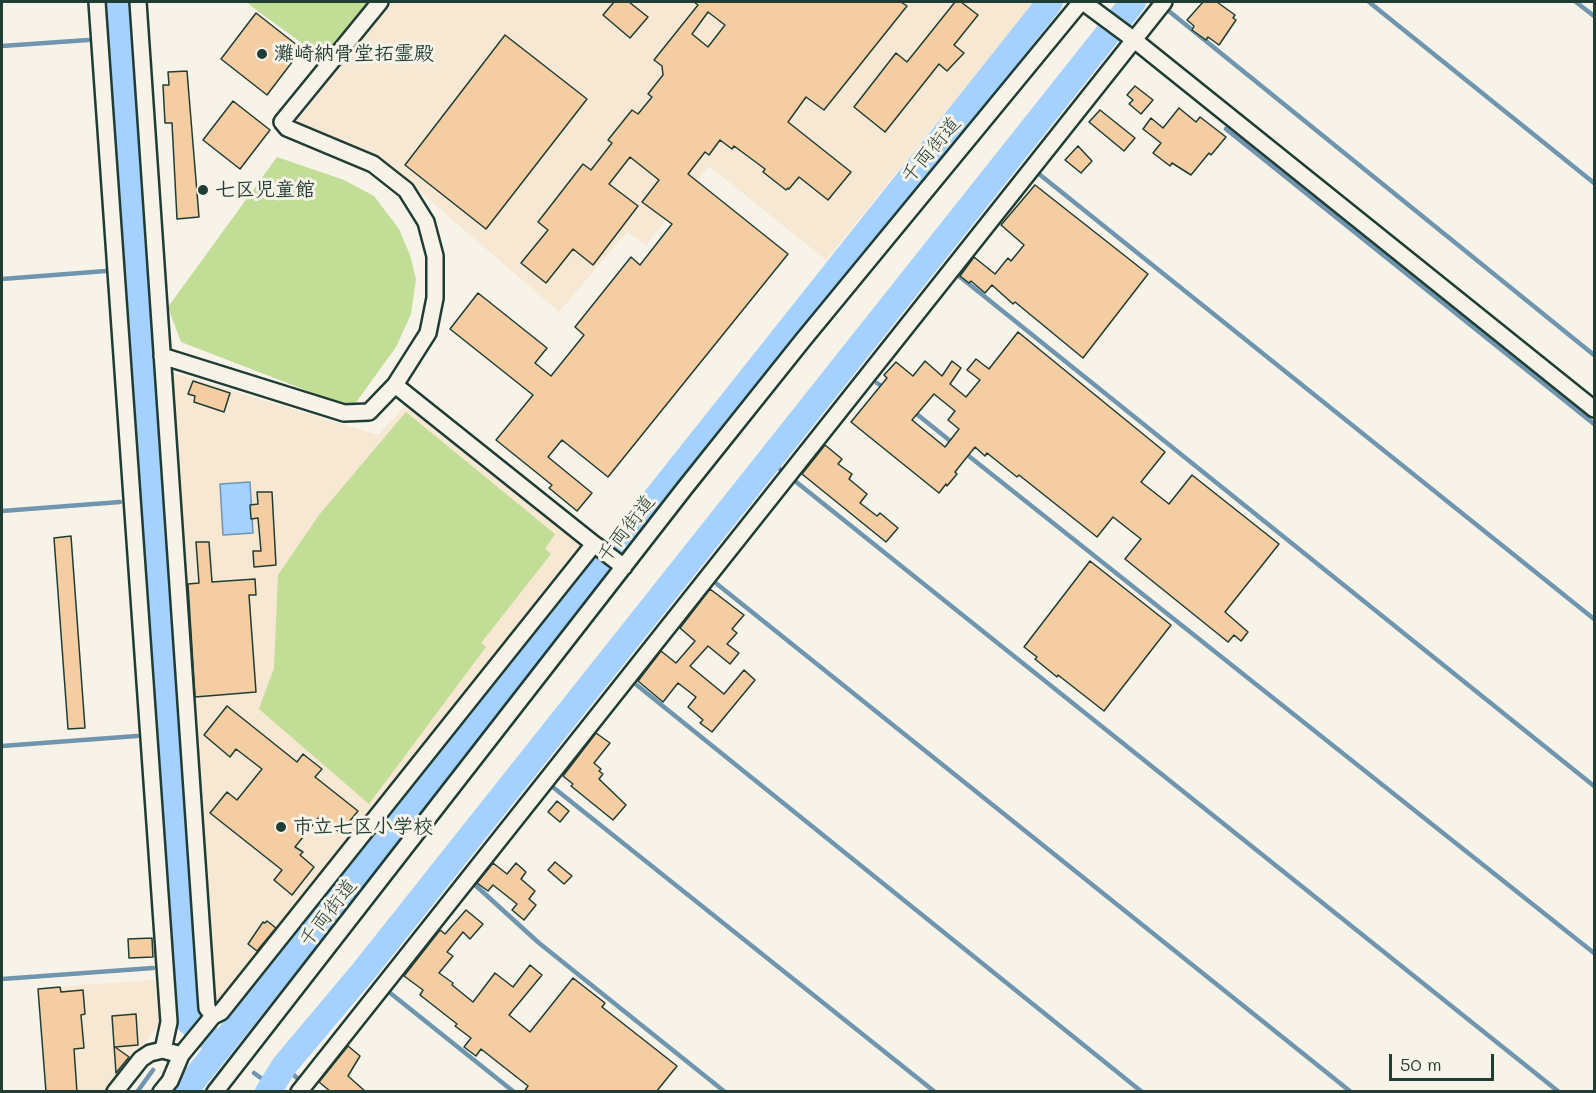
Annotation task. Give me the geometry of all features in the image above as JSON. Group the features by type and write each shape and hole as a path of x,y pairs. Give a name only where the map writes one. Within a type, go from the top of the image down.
{"street":[{"path":"97,2 169,1022 163,1050"},
{"path":"138,2 207,1008 211,1019"},
{"path":"162,356 344,413 369,412 395,385 428,333 435,298 435,256 426,222 406,190 374,164 287,128 282,122 380,2"},
{"path":"299,1092 1131,38 1164,2"},
{"path":"1085,4 1131,38 1594,409"},
{"name":"千両街道","path":"215,1092 608,555 810,331 1085,4"},
{"path":"161,1092 170,1081 185,1051 211,1019 229,1003 608,555 395,385"},
{"path":"115,1092 141,1059 150,1053 163,1050 185,1051"}],"shaded area":[{"path":"392,2 1034,2 826,260 709,166 646,245 627,232 559,312 389,165 296,122"},
{"name":"市立七区小学校","path":"171,372 378,435 406,405 584,548 216,1006 213,1003"},
{"path":"155,980 159,1025 106,1091 48,1091 41,988"}],"green space":[{"path":"247,2 368,2 322,58"},
{"path":"277,157 344,180 374,196 399,229 410,255 416,279 411,314 396,347 352,408 181,342 168,307"},
{"path":"406,412 555,534 545,549 551,554 481,643 486,647 369,804 259,709 274,668 278,575 319,515"}],"water":[{"path":"250,482 253,533 223,535 220,484"}],"building":[{"path":"614,2 629,2 648,17 630,38 603,15"},
{"path":"694,2 901,2 907,6 824,110 806,97 788,122 851,172 828,200 799,177 786,190 763,172 765,169 734,146 732,149 720,140 709,155 705,152 688,174 788,254 608,477 562,440 548,457 592,493 577,511 549,488 552,485 496,440 533,395 450,329 478,293 547,348 535,363 551,376 584,335 575,327 631,257 640,265 672,224 642,202 659,180 630,157 609,184 638,206 593,265 573,249 546,283 521,263 548,230 538,222 583,164 591,170 612,143 608,140 632,110 638,114 652,97 648,94 663,75 662,66 654,60 698,5","holes":["708,12 725,25 708,47 692,34"]},
{"path":"955,2 961,2 978,15 954,45 964,53 947,71 939,64 885,132 854,107 896,53 907,62"},
{"path":"1203,2 1217,2 1235,15 1233,18 1236,20 1219,45 1208,37 1206,40 1192,30 1194,26 1187,20"},
{"name":"灘崎納骨堂拓霊殿","path":"256,13 302,49 267,95 221,59"},
{"path":"505,35 587,99 486,229 405,165"},
{"path":"187,71 199,217 177,219 172,123 165,123 163,85 169,85 168,72"},
{"path":"1135,86 1153,100 1141,114 1129,104 1133,100 1127,95"},
{"path":"233,101 270,130 240,169 203,140"},
{"path":"1179,108 1196,122 1200,117 1226,137 1191,175 1172,163 1170,166 1153,153 1161,143 1143,129 1151,118 1163,128"},
{"path":"1100,110 1135,138 1124,151 1089,122"},
{"path":"1078,146 1092,161 1081,173 1065,160"},
{"path":"1035,185 1148,274 1083,358 992,285 985,293 971,281 969,283 960,276 974,257 995,274 1008,258 1011,261 1024,245 1001,225"},
{"path":"1018,332 1165,452 1141,482 1169,504 1192,475 1279,544 1225,612 1248,632 1241,641 1234,635 1228,642 1125,559 1141,539 1113,517 1097,537 1019,475 1017,477 987,453 985,456 975,447 955,472 957,474 939,493 851,422 887,378 884,375 896,362 913,376 925,361 942,376 952,361 961,368 950,384 966,397 980,380 967,370 976,359 989,369","holes":["934,394 955,411 948,420 959,429 945,447 912,420"]},
{"path":"193,381 230,393 224,412 194,402 195,396 188,394"},
{"path":"825,445 842,459 838,464 852,474 849,479 867,494 860,503 877,516 880,513 898,528 886,542 802,474"},
{"path":"257,492 272,492 276,565 254,567 253,551 261,551 258,518 251,519 250,505 258,504"},
{"path":"71,536 85,728 68,729 54,538"},
{"path":"196,542 209,542 212,582 255,579 256,595 249,595 256,692 195,697 188,584 199,583"},
{"path":"1090,561 1171,625 1104,711 1058,675 1057,677 1024,647"},
{"path":"710,589 744,615 732,629 737,633 727,644 739,653 730,664 708,646 690,666 724,694 744,670 755,680 712,732 700,723 703,720 688,707 696,697 678,683 663,702 638,681 661,651 676,663 695,641 680,628"},
{"path":"227,706 297,762 303,754 322,769 315,777 358,811 340,833 320,816 295,847 303,852 300,855 314,867 292,895 274,880 282,870 210,813 227,792 237,800 262,769 236,749 230,757 204,735"},
{"path":"596,733 610,743 594,763 603,774 599,779 626,805 613,820 571,786 573,784 563,776"},
{"path":"557,801 569,811 560,822 548,812"},
{"path":"555,862 572,876 564,884 548,870"},
{"path":"493,863 507,874 516,863 526,872 521,879 535,891 529,899 536,905 524,920 512,910 517,904 493,885 488,891 477,883"},
{"path":"466,910 483,924 470,939 463,932 447,952 453,956 439,973 473,1002 495,973 513,987 530,965 542,975 509,1015 530,1032 573,978 605,1003 602,1007 677,1066 656,1092 524,1092 528,1086 481,1049 476,1056 464,1047 471,1038 420,995 423,990 404,976 440,930 445,934"},
{"path":"267,921 276,928 257,951 248,944 263,922"},
{"path":"152,938 153,957 129,958 128,939"},
{"path":"60,987 61,992 83,990 85,1014 81,1015 84,1048 74,1049 77,1092 46,1092 38,989"},
{"path":"136,1014 138,1045 115,1047 129,1057 116,1073 112,1016"},
{"path":"348,1046 360,1056 348,1076 366,1092 331,1092 319,1082"}],"waterway":[{"path":"117,2 188,1021 220,1047"},
{"path":"184,1092 1050,2"},
{"path":"268,1092 284,1066 363,972 1133,2"},
{"path":"1369,2 1594,183"},
{"path":"1576,2 1594,16"},
{"path":"1170,12 1594,355"},
{"path":"113,38 119,38"},
{"path":"2,46 88,40"},
{"path":"1226,129 1594,424"},
{"path":"1013,154 1017,157"},
{"path":"1039,174 1594,619"},
{"path":"932,255 938,260"},
{"path":"128,270 136,269"},
{"path":"2,279 106,271"},
{"path":"959,276 1594,786"},
{"path":"849,359 854,363"},
{"path":"877,383 886,389"},
{"path":"913,411 954,444"},
{"path":"965,453 1594,953"},
{"path":"769,461 780,469"},
{"path":"795,481 1559,1092"},
{"path":"142,502 152,501"},
{"path":"2,511 120,502"},
{"path":"689,561 693,565"},
{"path":"717,584 1351,1092"},
{"path":"609,662 612,665"},
{"path":"633,682 1142,1092"},
{"path":"162,734 168,734"},
{"path":"2,746 137,736"},
{"path":"527,765 531,768"},
{"path":"554,788 935,1092"},
{"path":"449,862 455,867"},
{"path":"474,884 539,943 725,1092"},
{"path":"176,966 185,965"},
{"path":"2,979 153,968"},
{"path":"363,972 369,977"},
{"path":"389,992 514,1092"},
{"path":"186,1030 191,1023"},
{"path":"220,1047 224,1050"},
{"path":"284,1066 297,1078"},
{"path":"137,1092 153,1070"},
{"path":"254,1073 272,1086"}],"place":[{"name":"灘崎納骨堂拓霊殿","path":"262,54"},
{"name":"七区児童館","path":"203,190"},
{"name":"市立七区小学校","path":"281,827"}]}
